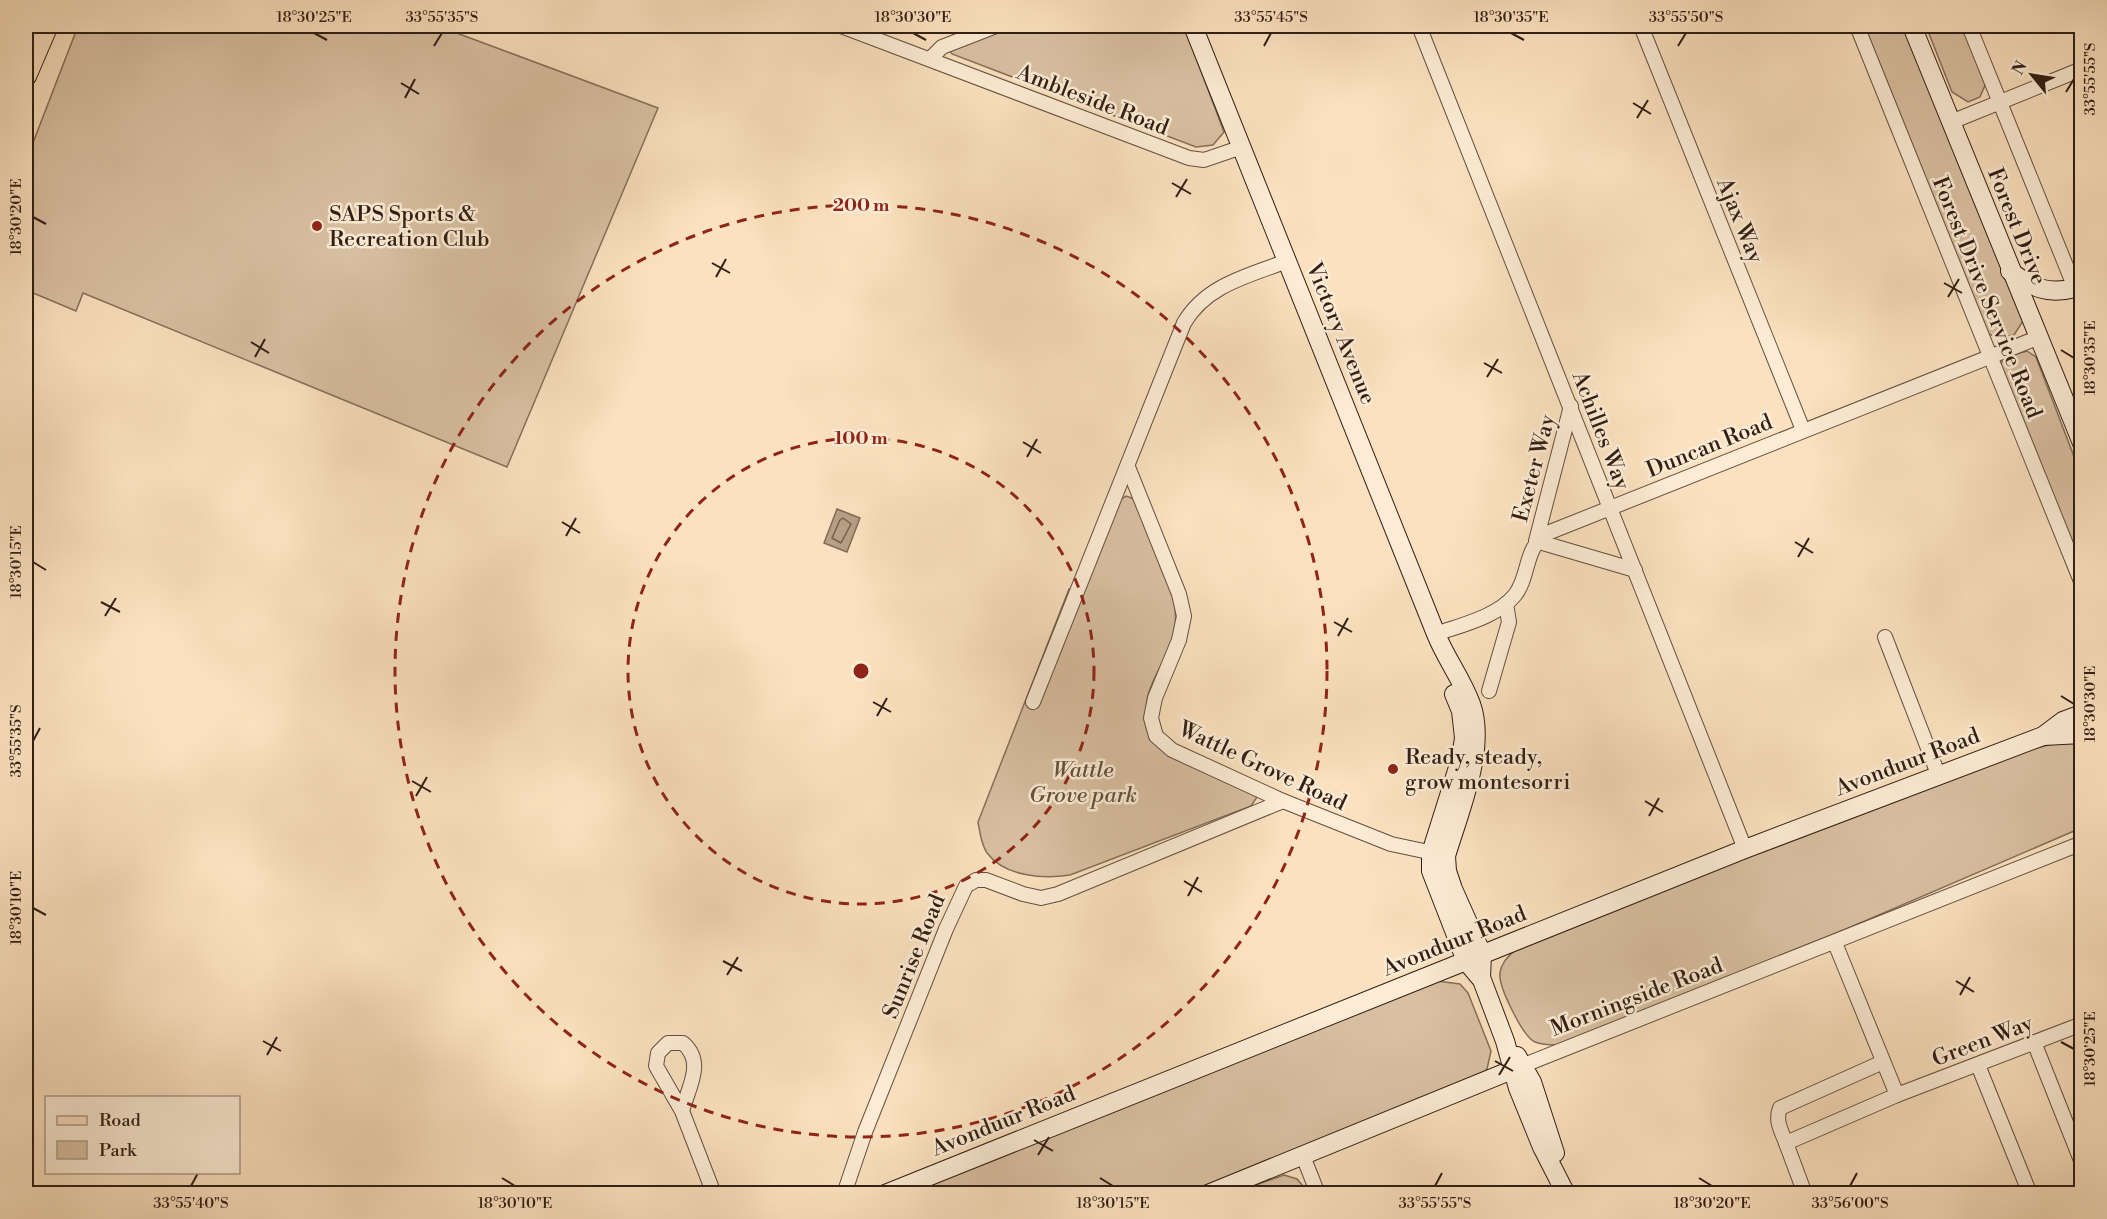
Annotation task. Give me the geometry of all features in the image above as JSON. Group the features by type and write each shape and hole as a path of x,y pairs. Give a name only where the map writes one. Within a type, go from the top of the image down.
{"main road":[{"path":"26,75 47,26"}],"street":[{"name":"Ambleside Road","path":"841,26 1190,158 1204,160 1242,147"},
{"path":"930,59 942,46 996,26"},
{"name":"Victory Avenue","path":"1193,26 1446,659 1458,674 1471,702 1477,734 1439,854 1431,871 1438,894 1474,958"},
{"name":"Achilles Way","path":"1419,26 1745,849"},
{"name":"Ajax Way","path":"1641,26 1803,430"},
{"name":"Forest Drive Service Road","path":"1857,26 1988,356 2082,584"},
{"name":"Forest Drive","path":"1912,26 2037,338 2082,443"},
{"path":"1968,26 1998,103 2078,287 2045,291 2031,286 2010,271"},
{"path":"1951,122 2082,69"},
{"path":"1033,702 1184,323 1193,307 1222,286 1287,261"},
{"name":"Duncan Road","path":"1536,541 1550,531 2037,338"},
{"name":"Exeter Way","path":"1536,541 1571,406"},
{"name":"Wattle Grove Road","path":"1128,467 1179,594 1184,616 1179,640 1155,698 1150,718 1156,736 1172,750 1283,801 1391,844 1439,854"},
{"path":"1436,634 1488,614 1506,604 1520,585 1536,541 1635,570"},
{"path":"1489,691 1509,622 1506,604"},
{"path":"1885,637 1938,774"},
{"name":"Avonduur Road","path":"2043,736 2063,721 2082,714"},
{"name":"Avonduur Road","path":"885,1194 1745,849 1938,774 2043,736 2082,734"},
{"name":"Sunrise Road","path":"844,1194 873,1111 946,929 966,886 976,880 986,880 1041,898 1058,894 1283,801"},
{"name":"Morningside Road","path":"1208,1194 1518,1067 2082,843"},
{"path":"1835,943 1897,1095"},
{"path":"1474,958 1505,1041 1518,1067 1542,1147 1563,1187"},
{"name":"Green Way","path":"1786,1143 1897,1095 2082,1024"},
{"path":"2034,1042 2082,1163"},
{"path":"1805,1194 1778,1124 1777,1116 1780,1108 1883,1062"},
{"path":"1978,1065 2030,1194"},
{"path":"682,1111 714,1194"},
{"path":"1303,1156 1318,1194"}],"green space":[{"name":"SAPS Sports & Recreation Club","path":"78,26 438,26 658,108 507,467 83,293 76,311 26,290 26,161"},
{"path":"998,26 1184,26 1224,132 1213,145 1196,147 952,54 950,51"},
{"path":"1864,26 1905,26 2023,321 2014,335 1999,337 1985,331"},
{"path":"1926,26 1963,26 1986,83 1980,97 1968,102 1952,92"},
{"path":"2027,351 2036,357 2081,475 2081,566 2000,367 2003,358"},
{"name":"Wattle Grove park","path":"1126,496 1137,500 1175,603 1176,624 1173,639 1152,684 1147,703 1147,719 1155,739 1256,791 1257,797 1251,806 1070,875 1049,877 1014,872 995,861 987,853 978,822 1069,589 1083,590 1121,499"},
{"path":"2081,737 2081,828 1830,936 1558,1045 1535,1042 1524,1031 1512,1010 1503,989 1500,973 1503,963 1515,950 1876,802 2029,750"},
{"path":"1437,981 1460,984 1468,993 1491,1051 1487,1069 1478,1077 1186,1193 904,1194"},
{"path":"1284,1175 1297,1179 1309,1193 1230,1194"}],"water":[{"path":"837,509 860,518 847,552 824,543"}],"place":[{"name":"SAPS Sports & Recreation Club","path":"317,226"},
{"name":"Ready, steady, grow montesorri","path":"1393,769"}]}
